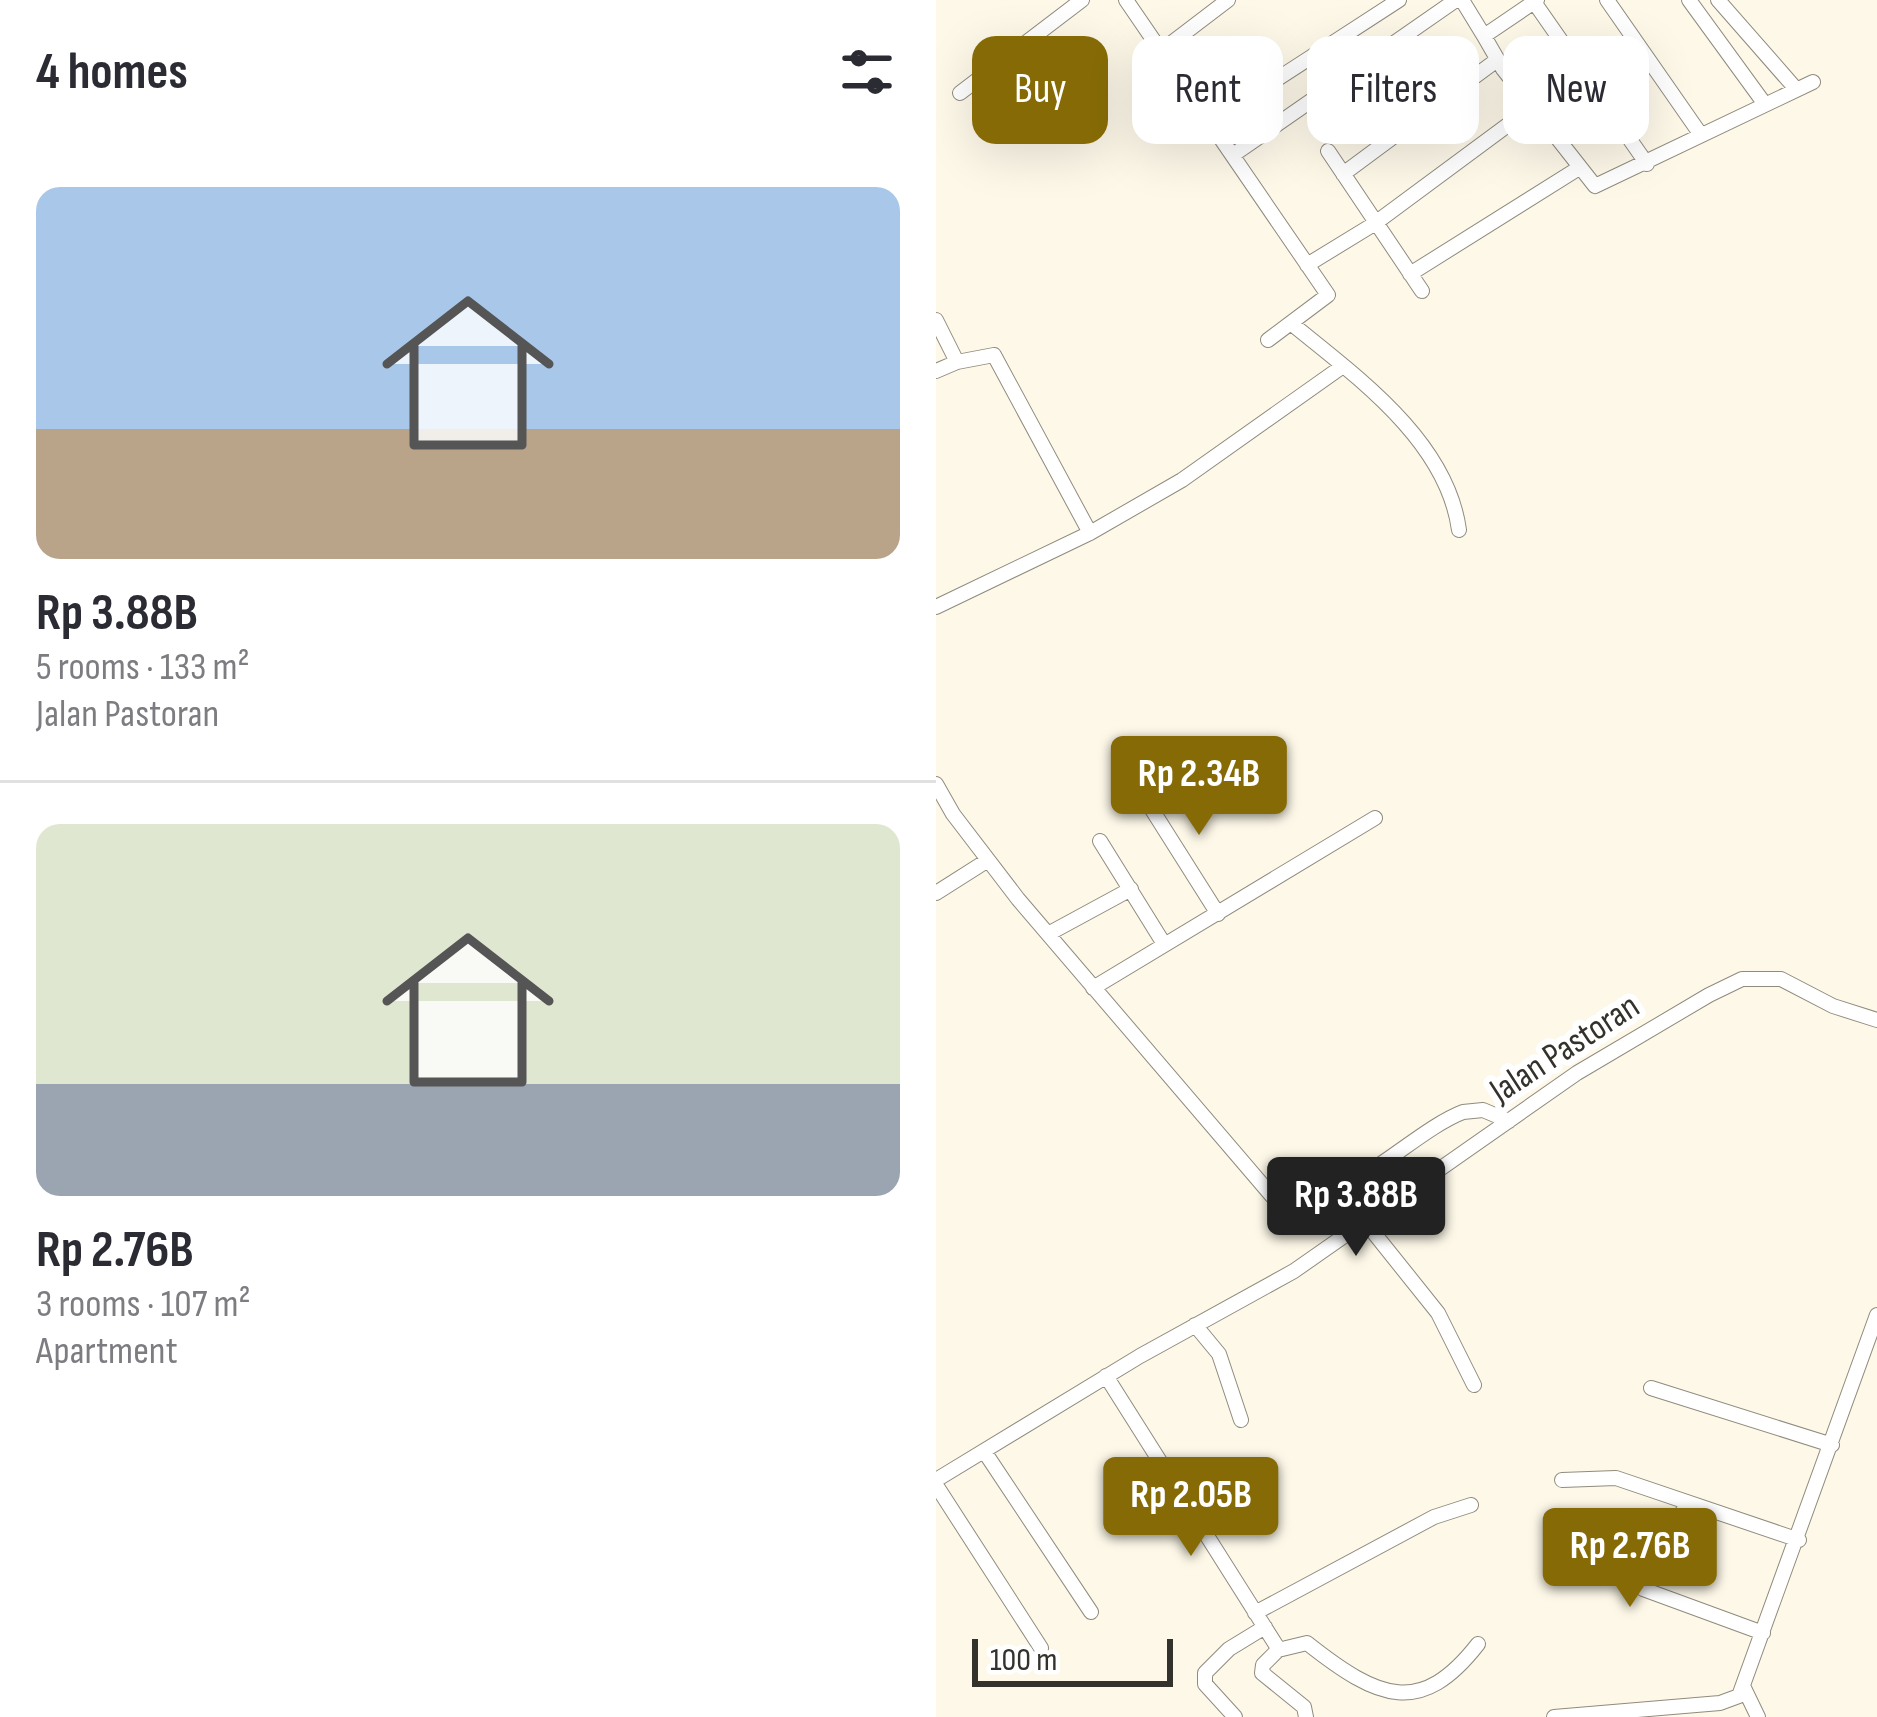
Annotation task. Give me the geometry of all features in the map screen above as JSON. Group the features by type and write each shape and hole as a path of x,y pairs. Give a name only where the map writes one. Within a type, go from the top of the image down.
{"street":[{"path":"960,93 1082,0"},
{"path":"1126,0 1151,36"},
{"path":"1181,36 1228,0"},
{"path":"1283,75 1399,0"},
{"path":"1233,155 1459,0 1489,32 1503,68"},
{"path":"1607,0 1701,135"},
{"path":"1689,0 1764,103"},
{"path":"1718,0 1796,89"},
{"path":"1489,32 1536,1 1647,164"},
{"path":"1343,174 1497,60"},
{"path":"1560,144 1592,185 1647,164 1814,82"},
{"path":"1307,265 1374,224 1503,128"},
{"path":"1226,144 1328,296 1268,340"},
{"path":"1328,151 1422,291"},
{"path":"1410,274 1579,169"},
{"path":"936,320 957,362"},
{"path":"1292,324 1343,365 1406,427 1456,502 1459,530"},
{"path":"936,371 994,355 1090,533"},
{"path":"936,608 1090,533 1229,451 1343,365"},
{"path":"936,784 988,860 1048,934 1272,1196 1291,1203 1344,1187 1463,1112 1483,1110 1509,1121"},
{"path":"1139,789 1218,914"},
{"path":"1094,988 1375,818"},
{"path":"1100,842 1164,944"},
{"path":"936,893 988,860"},
{"path":"1048,934 1131,890"},
{"name":"Jalan Pastoran","path":"936,1483 1106,1376 1294,1271 1630,1040 1742,979 1781,979 1833,1006 1877,1020"},
{"path":"1366,1223 1438,1313 1474,1385"},
{"path":"1554,1717 1733,1701 1744,1688 1877,1315"},
{"path":"1195,1325 1219,1354 1240,1420"},
{"path":"1106,1376 1278,1651"},
{"path":"1652,1388 1832,1445"},
{"path":"984,1450 1091,1612"},
{"path":"1562,1480 1616,1478 1798,1540"},
{"path":"936,1483 1041,1648"},
{"path":"1687,1503 1643,1589 1763,1633"},
{"path":"1255,1613 1422,1523 1471,1505"},
{"path":"1235,1717 1205,1684 1205,1673 1229,1649 1264,1628"},
{"path":"1306,1717 1304,1707 1262,1673 1263,1665 1278,1651 1307,1643 1365,1695 1411,1710"},
{"path":"1441,1702 1478,1644"},
{"path":"1744,1688 1758,1717"}]}
